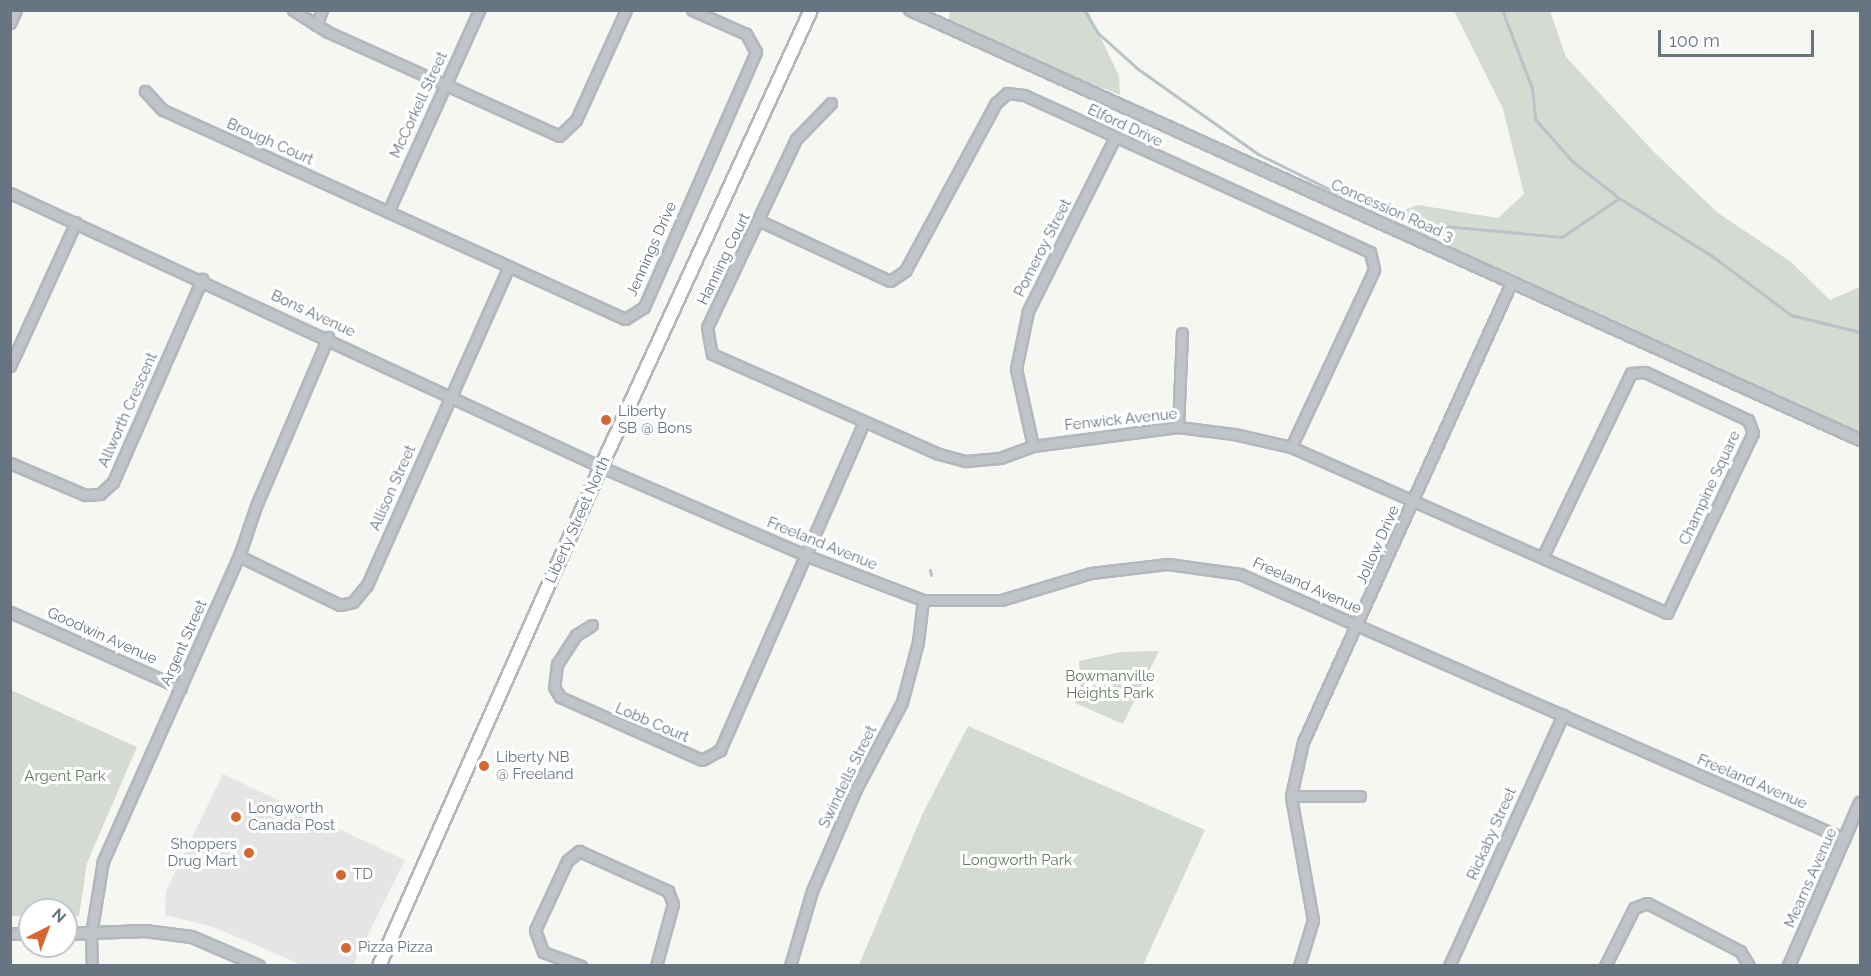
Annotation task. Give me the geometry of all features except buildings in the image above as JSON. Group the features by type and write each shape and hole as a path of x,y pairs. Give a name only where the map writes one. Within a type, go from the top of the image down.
{"main road":[{"name":"Liberty Street North","path":"379,966 601,467 811,10"}],"street":[{"path":"10,23 16,10"},
{"path":"293,10 316,25 549,133 566,133 576,120 627,10"},
{"path":"316,25 322,10"},
{"name":"McCorkell Street","path":"388,212 479,10"},
{"name":"Jennings Drive","path":"388,212 508,269 626,319 644,308 756,52 746,34 692,10"},
{"name":"Concession Road 3","path":"910,10 1860,440"},
{"name":"Brough Court","path":"146,91 163,110 388,212"},
{"name":"Elford Drive","path":"760,221 890,281 905,271 996,103 1007,93 1024,95 1114,139 1370,252 1374,270 1291,447"},
{"name":"Hanning Court","path":"831,103 796,139 760,221 707,327 712,354 864,422"},
{"name":"Pomeroy Street","path":"1033,446 1016,369 1028,312 1114,139"},
{"name":"Bons Avenue","path":"10,193 328,337 601,467"},
{"path":"10,366 76,222"},
{"name":"Allison Street","path":"238,556 340,605 353,602 367,585 508,269"},
{"name":"Allworth Crescent","path":"10,463 85,495 100,494 113,482 202,279"},
{"name":"Jollow Drive","path":"1299,966 1313,920 1291,796 1303,742 1512,281"},
{"path":"1178,427 1182,333"},
{"name":"Argent Street","path":"92,966 91,934 103,861 238,556 256,506 328,337"},
{"name":"Champine Square","path":"1413,502 1543,556 1667,613 1753,433 1748,420 1645,372 1630,373 1543,556"},
{"path":"805,555 864,422"},
{"name":"Fenwick Avenue","path":"864,422 939,454 966,461 1000,458 1033,446 1178,427 1234,434 1291,447 1413,502"},
{"name":"Freeland Avenue","path":"601,467 805,555 923,600 1001,600 1091,573 1168,564 1240,574 1845,838"},
{"name":"Lobb Court","path":"592,625 576,635 557,664 554,687 560,697 702,760 720,750 805,555"},
{"name":"Swindells Street","path":"790,966 812,891 856,789 902,702 918,642 923,600"},
{"name":"Goodwin Avenue","path":"10,612 181,688"},
{"name":"Rickaby Street","path":"1449,966 1563,715"},
{"path":"1291,796 1360,796"},
{"name":"Mearns Avenue","path":"1789,966 1860,803"},
{"path":"581,966 543,952 535,930 567,861 579,851 668,891 673,904 656,966"},
{"path":"1605,966 1634,908 1647,903 1740,951 1749,966"},
{"path":"78,934 145,931 192,937 259,966"}],"shaded area":[{"path":"223,774 405,860 353,965 302,965 213,927 165,915 166,891"}],"green space":[{"path":"950,11 1088,11 1119,76 1120,95 948,27"},
{"path":"1454,11 1550,11 1566,57 1654,152 1718,213 1791,262 1830,300 1860,287 1860,438 1389,233 1384,217 1418,205 1498,218 1524,194 1503,109"},
{"name":"Bowmanville Heights Park","path":"1159,651 1123,724 1075,703 1081,689 1079,661 1120,652"},
{"name":"Argent Park","path":"11,690 137,747 87,863 79,916 78,898 18,898 18,916 11,916"},
{"name":"Longworth Park","path":"968,726 1205,830 1143,965 859,965 922,815"}],"waterway":[{"path":"1084,10 1098,33 1138,69 1258,154 1335,192 1433,225 1562,237 1619,198"},
{"path":"1502,10 1532,88 1535,119 1572,161 1619,198 1712,256 1791,315 1860,332"},
{"path":"930,570 931,575"}],"place":[{"name":"Liberty SB @ Bons","path":"606,420"},
{"name":"Liberty NB @ Freeland","path":"484,766"},
{"name":"Longworth Canada Post","path":"236,817"},
{"name":"Shoppers Drug Mart","path":"249,853"},
{"name":"TD","path":"341,875"},
{"name":"Pizza Pizza","path":"346,948"}]}
